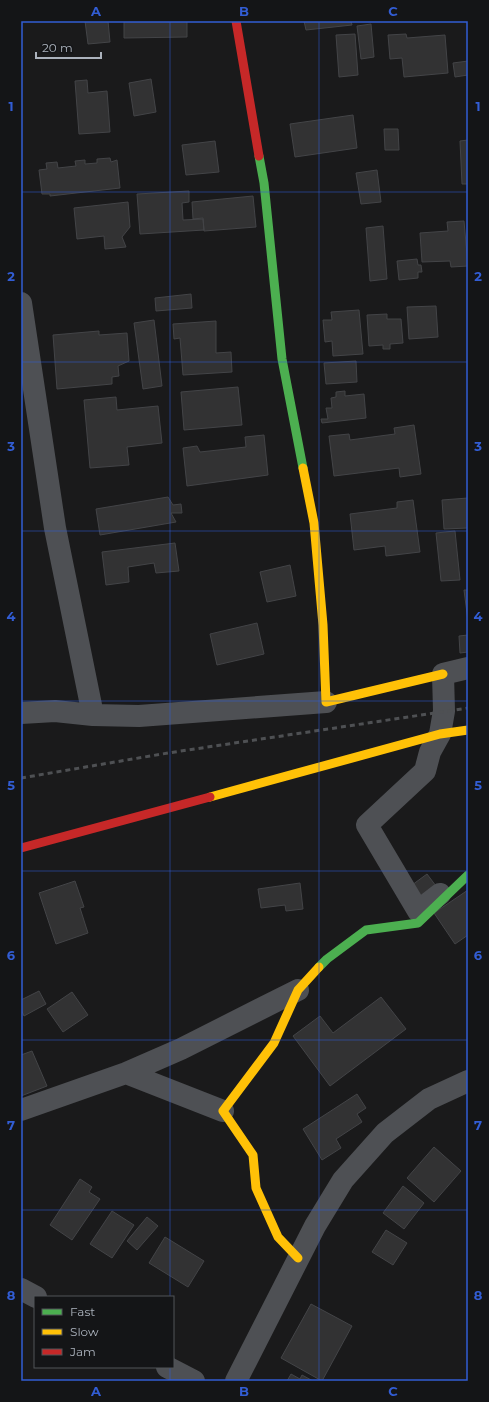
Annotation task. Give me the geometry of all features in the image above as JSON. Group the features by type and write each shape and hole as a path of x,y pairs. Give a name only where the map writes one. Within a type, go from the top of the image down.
{"street":[{"path":"236,21 264,183 282,359 314,523 323,625 326,702"},
{"path":"21,303 55,528 93,715"},
{"path":"21,713 55,711 93,715 139,716 326,702 468,668"},
{"path":"443,674 444,711 440,734 430,752 425,771 367,825 418,911 468,873"},
{"path":"21,848 440,734 468,730"},
{"path":"222,1111 274,1043 298,990 327,958 366,930 418,923 468,873"},
{"path":"21,1110 126,1073 180,1049 298,990"},
{"path":"126,1073 222,1111 253,1154 256,1188 278,1238 298,1258"},
{"path":"236,1381 315,1226 343,1180 385,1134 429,1099 468,1081"},
{"path":"21,1289 34,1296"},
{"path":"169,1368 194,1381"}],"building":[{"path":"85,21 108,21 110,42 88,44"},
{"path":"124,21 187,21 187,37 124,38"},
{"path":"304,21 351,21 352,25 306,30"},
{"path":"371,24 374,57 361,59 357,26"},
{"path":"355,34 358,75 339,77 336,35"},
{"path":"406,34 407,38 445,35 448,73 404,77 402,58 390,59 388,35"},
{"path":"468,61 468,75 455,77 453,63"},
{"path":"151,79 156,112 134,116 129,83"},
{"path":"87,80 88,93 107,91 110,132 79,134 75,81"},
{"path":"353,115 357,148 295,157 290,124"},
{"path":"384,129 398,129 399,150 385,150"},
{"path":"468,140 468,184 462,184 460,141"},
{"path":"215,141 219,172 186,175 182,145"},
{"path":"110,158 111,162 117,160 120,188 50,196 50,194 42,194 39,170 47,169 46,163 57,162 58,168 76,166 75,161 85,160 85,164 97,163 97,159"},
{"path":"377,170 381,202 361,204 356,173"},
{"path":"189,191 189,202 182,203 183,220 203,219 204,230 140,234 137,194"},
{"path":"253,196 256,227 204,231 203,218 193,219 192,202"},
{"path":"128,202 130,227 122,237 126,247 105,249 104,236 77,239 74,208"},
{"path":"464,221 468,266 451,267 450,261 422,262 420,233 448,231 447,222"},
{"path":"383,226 387,279 370,281 366,228"},
{"path":"417,259 418,265 421,265 422,272 418,272 418,278 399,280 397,261"},
{"path":"191,294 192,308 156,311 155,298"},
{"path":"436,306 438,337 409,339 407,307"},
{"path":"359,310 363,354 333,356 332,341 325,342 323,320 332,320 331,312"},
{"path":"387,314 387,319 401,319 403,343 390,344 390,349 383,349 383,345 369,346 367,315"},
{"path":"154,320 162,386 143,389 134,323"},
{"path":"216,321 216,353 231,352 232,372 183,375 180,338 174,339 173,324"},
{"path":"99,331 99,335 127,333 129,361 118,366 119,376 112,377 112,384 57,389 53,335"},
{"path":"356,361 357,382 326,384 324,363"},
{"path":"238,387 242,425 184,430 181,392"},
{"path":"345,391 345,396 364,394 366,418 322,423 321,419 328,419 326,408 332,408 331,398 336,397 336,392"},
{"path":"116,397 117,410 158,406 162,443 127,447 129,465 90,468 84,400"},
{"path":"414,425 421,474 400,477 399,468 334,476 329,436 349,434 350,440 395,434 394,428"},
{"path":"264,435 268,475 187,486 183,448 197,446 200,452 246,447 245,437"},
{"path":"168,497 173,505 181,504 182,513 171,513 176,522 100,535 96,509"},
{"path":"468,498 468,528 444,529 442,500"},
{"path":"413,500 420,552 386,556 385,546 354,550 350,514 397,508 397,502"},
{"path":"455,531 460,580 441,581 436,533"},
{"path":"175,543 179,571 156,573 154,563 128,567 129,582 106,585 102,552"},
{"path":"290,565 296,596 267,602 260,572"},
{"path":"464,590 468,590 468,621"},
{"path":"257,623 264,654 217,665 210,634"},
{"path":"468,635 468,652 460,653 459,636"},
{"path":"427,874 436,886 421,896 412,885"},
{"path":"75,881 84,907 80,908 88,933 56,944 39,893"},
{"path":"300,883 303,909 286,911 285,905 261,908 258,889"},
{"path":"468,890 468,935 455,944 434,913"},
{"path":"39,991 46,1004 24,1016 21,1009 21,1000"},
{"path":"72,992 88,1015 63,1032 47,1009"},
{"path":"381,997 406,1029 330,1086 293,1036 320,1016 333,1033"},
{"path":"32,1051 47,1086 21,1096 21,1055"},
{"path":"357,1094 366,1108 357,1114 362,1122 336,1139 341,1148 322,1160 303,1129"},
{"path":"434,1147 461,1171 434,1202 407,1178"},
{"path":"80,1179 92,1187 89,1192 100,1199 72,1240 50,1225"},
{"path":"403,1186 424,1203 404,1229 383,1213"},
{"path":"112,1211 134,1225 112,1258 90,1244"},
{"path":"147,1217 158,1226 137,1250 127,1241"},
{"path":"386,1230 407,1243 393,1265 372,1252"},
{"path":"165,1237 204,1261 188,1287 149,1263"},
{"path":"311,1304 352,1326 322,1381 281,1358"},
{"path":"291,1374 300,1379 302,1375 313,1381 287,1381"}],"railway":[{"path":"21,778 168,753 468,708"}],"traffic: fast":[{"path":"259,156 264,183 282,359 303,468"},
{"path":"319,967 327,959 366,930 418,923 468,875"}],"traffic: slow":[{"path":"303,468 314,523 323,625 326,702 443,674"},
{"path":"210,797 440,734 468,730"},
{"path":"298,1258 278,1237 256,1188 253,1155 223,1111 274,1043 298,990 319,967"}],"traffic: jam":[{"path":"236,21 259,156"},
{"path":"21,848 210,797"}]}
